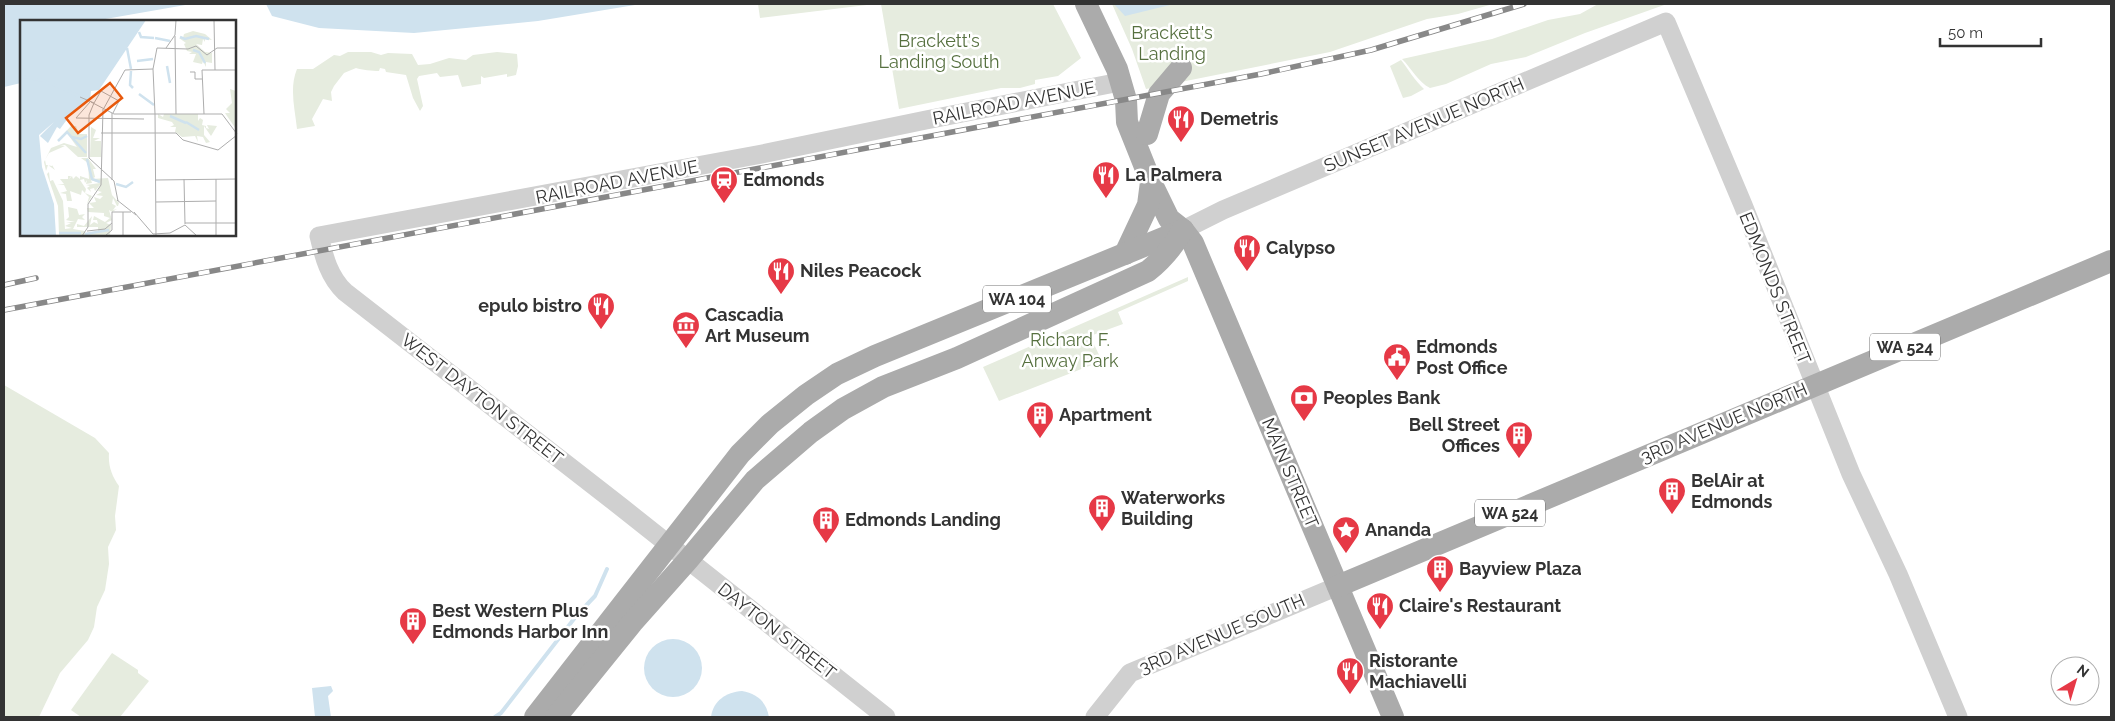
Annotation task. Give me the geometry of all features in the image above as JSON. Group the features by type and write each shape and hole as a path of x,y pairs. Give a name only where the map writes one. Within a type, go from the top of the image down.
{"main road":[{"path":"1086,4 1121,84"},
{"path":"1147,134 1159,94 1180,68"},
{"name":"MAIN STREET","path":"1121,84 1142,121 1180,212 1183,230"},
{"name":"MAIN STREET","path":"1121,84 1127,122 1151,182 1170,219 1183,230 1193,243 1393,717"},
{"path":"1125,254 1148,205 1151,182"},
{"path":"1125,254 1183,230"},
{"name":"WA 104","path":"556,717 632,623 755,480 797,442 826,421 883,387 957,358 1148,271 1163,259 1183,230"},
{"name":"WA 104","path":"535,717 730,466 759,434 806,395 853,366 1125,254"},
{"name":"3RD AVENUE NORTH","path":"1338,586 2111,261"},
{"path":"826,421 853,366"},
{"name":"WA 104","path":"568,717 642,626 660,592"}],"street":[{"name":"SUNSET AVENUE NORTH","path":"1183,230 1223,210 1666,22"},
{"name":"EDMONDS STREET","path":"1666,22 1743,205 1851,474 1904,589 1958,717"},
{"name":"RAILROAD AVENUE","path":"319,236 762,154 926,120 1121,84"},
{"name":"WEST DAYTON STREET","path":"319,236 325,260 333,278 345,292 669,544"},
{"name":"DAYTON STREET","path":"669,544 886,717"},
{"name":"3RD AVENUE SOUTH","path":"1095,717 1130,673 1338,586"}],"green space":[{"name":"Brackett's Landing South","path":"758,4 875,4 760,18"},
{"name":"Brackett's Landing South","path":"881,4 1053,4 1081,58 1058,76 1035,80 1035,84 1020,88 1001,88 899,109"},
{"name":"Brackett's Landing","path":"1112,4 1493,4 1458,14 1427,19 1330,52 1146,89 1132,49"},
{"path":"1598,4 1667,4 1585,33 1526,57 1491,64 1446,84 1430,88 1419,79 1402,59 1492,39 1548,20 1580,14"},
{"path":"348,52 371,52 381,55 388,53 412,54 418,65 430,64 449,58 466,60 473,55 497,52 517,54 518,66 516,75 507,77 507,74 484,78 481,76 481,84 462,87 458,75 440,77 437,73 419,76 417,79 423,106 420,111 413,98 406,75 386,72 385,69 380,68 379,71 356,68 344,73 334,86 331,92 332,101 323,99 312,119 315,126 297,129 293,84 297,69 313,69 334,55 340,56"},
{"path":"1401,60 1414,79 1424,89 1403,98 1390,66"},
{"name":"Richard F. Anway Park","path":"1188,277 1188,281 1118,312 1123,324 1090,336 1102,361 999,401 983,367"},
{"path":"4,385 95,438 109,453 111,471 119,486 115,516 116,530 108,547 109,564 105,590 97,607 94,627 88,640 60,673 39,717 4,717"},
{"path":"112,653 138,670 138,673 149,681 120,717 81,717 71,710"}],"water":[{"path":"4,4 191,4 100,20 20,20 20,83 4,87"},
{"path":"266,4 641,4 538,21 414,33 319,28 272,16"},
{"path":"1114,4 1174,4 1125,16"},
{"path":"673,639 684,641 697,652 702,668 700,679 689,692 673,697 662,695 649,684 644,668 646,657 657,644"},
{"path":"331,686 333,691 328,696 331,717 315,717 312,688"},
{"path":"742,691 760,699 768,711 769,717 711,717 714,706 721,698 731,693"}],"waterway":[{"path":"495,717 501,713 577,615 595,596 607,569"}],"railway":[{"path":"4,310 1261,74 1371,50 1524,4"},
{"path":"4,285 36,278"}],"place":[{"name":"Demetris","path":"1181,143"},
{"name":"La Palmera","path":"1106,199"},
{"name":"Edmonds","path":"724,204"},
{"name":"Calypso","path":"1247,272"},
{"name":"Niles Peacock","path":"781,295"},
{"name":"epulo bistro","path":"601,330"},
{"name":"Cascadia Art Museum","path":"686,349"},
{"name":"Edmonds Post Office","path":"1397,381"},
{"name":"Peoples Bank","path":"1304,422"},
{"name":"Apartment","path":"1040,439"},
{"name":"Bell Street Offices","path":"1519,459"},
{"name":"BelAir at Edmonds","path":"1672,515"},
{"name":"Waterworks Building","path":"1102,532"},
{"name":"Edmonds Landing","path":"826,544"},
{"name":"Ananda","path":"1346,554"},
{"name":"Bayview Plaza","path":"1440,593"},
{"name":"Claire's Restaurant","path":"1380,630"},
{"name":"Best Western Plus Edmonds Harbor Inn","path":"413,645"},
{"name":"Ristorante Machiavelli","path":"1350,695"}]}
